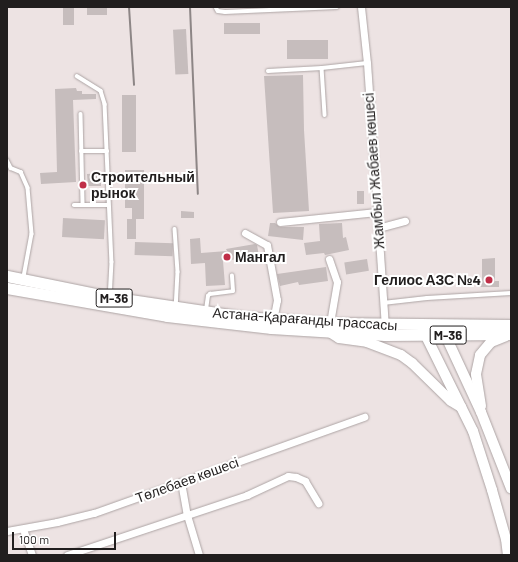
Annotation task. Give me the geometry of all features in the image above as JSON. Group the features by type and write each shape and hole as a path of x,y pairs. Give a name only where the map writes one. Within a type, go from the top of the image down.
{"main road":[{"name":"Астана-Қарағанды трассасы","path":"7,276 110,297 205,313 329,327"},
{"name":"Астана-Қарағанды трассасы","path":"7,288 209,322 385,330 443,330 511,334"},
{"name":"Астана-Қарағанды трассасы","path":"443,330 511,325"},
{"path":"329,327 339,338 366,342 401,354 451,401 461,407"},
{"path":"427,330 473,431 506,538 508,555"},
{"path":"443,330 498,450 511,488"},
{"path":"481,412 481,398 476,374 480,355 491,342 511,334"}],"street":[{"name":"Жамбыл Жабаев көшесі","path":"361,7 367,63 385,330"},
{"path":"280,222 376,212"},
{"path":"378,228 405,221"},
{"path":"245,233 267,245 277,300 273,320"},
{"path":"329,327 337,282 330,259"},
{"name":"Төлебаев көшесі","path":"7,531 94,514 364,417"},
{"path":"67,555 247,495 288,476 296,477 305,482 318,502"},
{"path":"181,482 187,515 199,555"},
{"path":"23,529 32,555"}],"lane":[{"path":"216,7 218,12 337,7"},
{"path":"268,71 322,68 367,63"},
{"path":"322,68 324,115"},
{"path":"77,76 101,91 104,97 108,205 112,262 110,297"},
{"path":"81,114 83,205"},
{"path":"81,151 107,151"},
{"path":"7,160 9,168 21,172 28,188 32,234 23,280"},
{"path":"74,205 108,205"},
{"path":"174,230 178,272 176,308"},
{"path":"205,313 208,296 210,294 232,291 232,276"},
{"path":"383,303 427,298 511,293"}],"building":[{"path":"63,7 74,7 74,25 63,25"},
{"path":"87,7 107,7 107,15 87,15"},
{"path":"224,23 260,23 260,34 224,34"},
{"path":"186,29 188,74 175,75 173,30"},
{"path":"287,40 328,40 328,59 287,59"},
{"path":"303,75 304,130 309,211 273,213 264,76"},
{"path":"76,88 77,91 82,91 82,94 96,94 96,99 73,100 76,182 41,184 40,173 57,172 55,89"},
{"path":"122,95 136,95 136,152 122,152"},
{"path":"125,170 144,170 144,219 132,219 132,208 125,208"},
{"path":"101,173 101,186 88,186 87,174"},
{"path":"357,191 364,191 364,204 357,204"},
{"path":"181,211 194,212 194,218 181,218"},
{"path":"63,218 105,220 104,239 62,237"},
{"path":"127,219 136,219 136,239 127,239"},
{"path":"270,223 275,223 280,227 304,227 303,240 268,236"},
{"path":"342,223 343,238 346,237 349,250 325,255 324,253 306,255 304,243 320,241 319,224"},
{"path":"200,238 201,253 227,251 226,249 255,244 257,245 259,256 223,261 225,285 206,286 205,263 191,264 190,239"},
{"path":"135,242 173,243 173,256 135,255"},
{"path":"495,258 495,281 499,281 499,287 477,287 477,280 482,280 482,259"},
{"path":"367,259 369,271 346,274 344,263"},
{"path":"326,267 328,281 299,285 298,282 280,286 277,274"}],"railway":[{"path":"129,7 134,85"},
{"path":"190,7 198,194"}],"place":[{"name":"Строительный рынок","path":"83,185"},
{"name":"Мангал","path":"227,257"},
{"name":"Гелиос АЗС №4","path":"489,280"}]}
